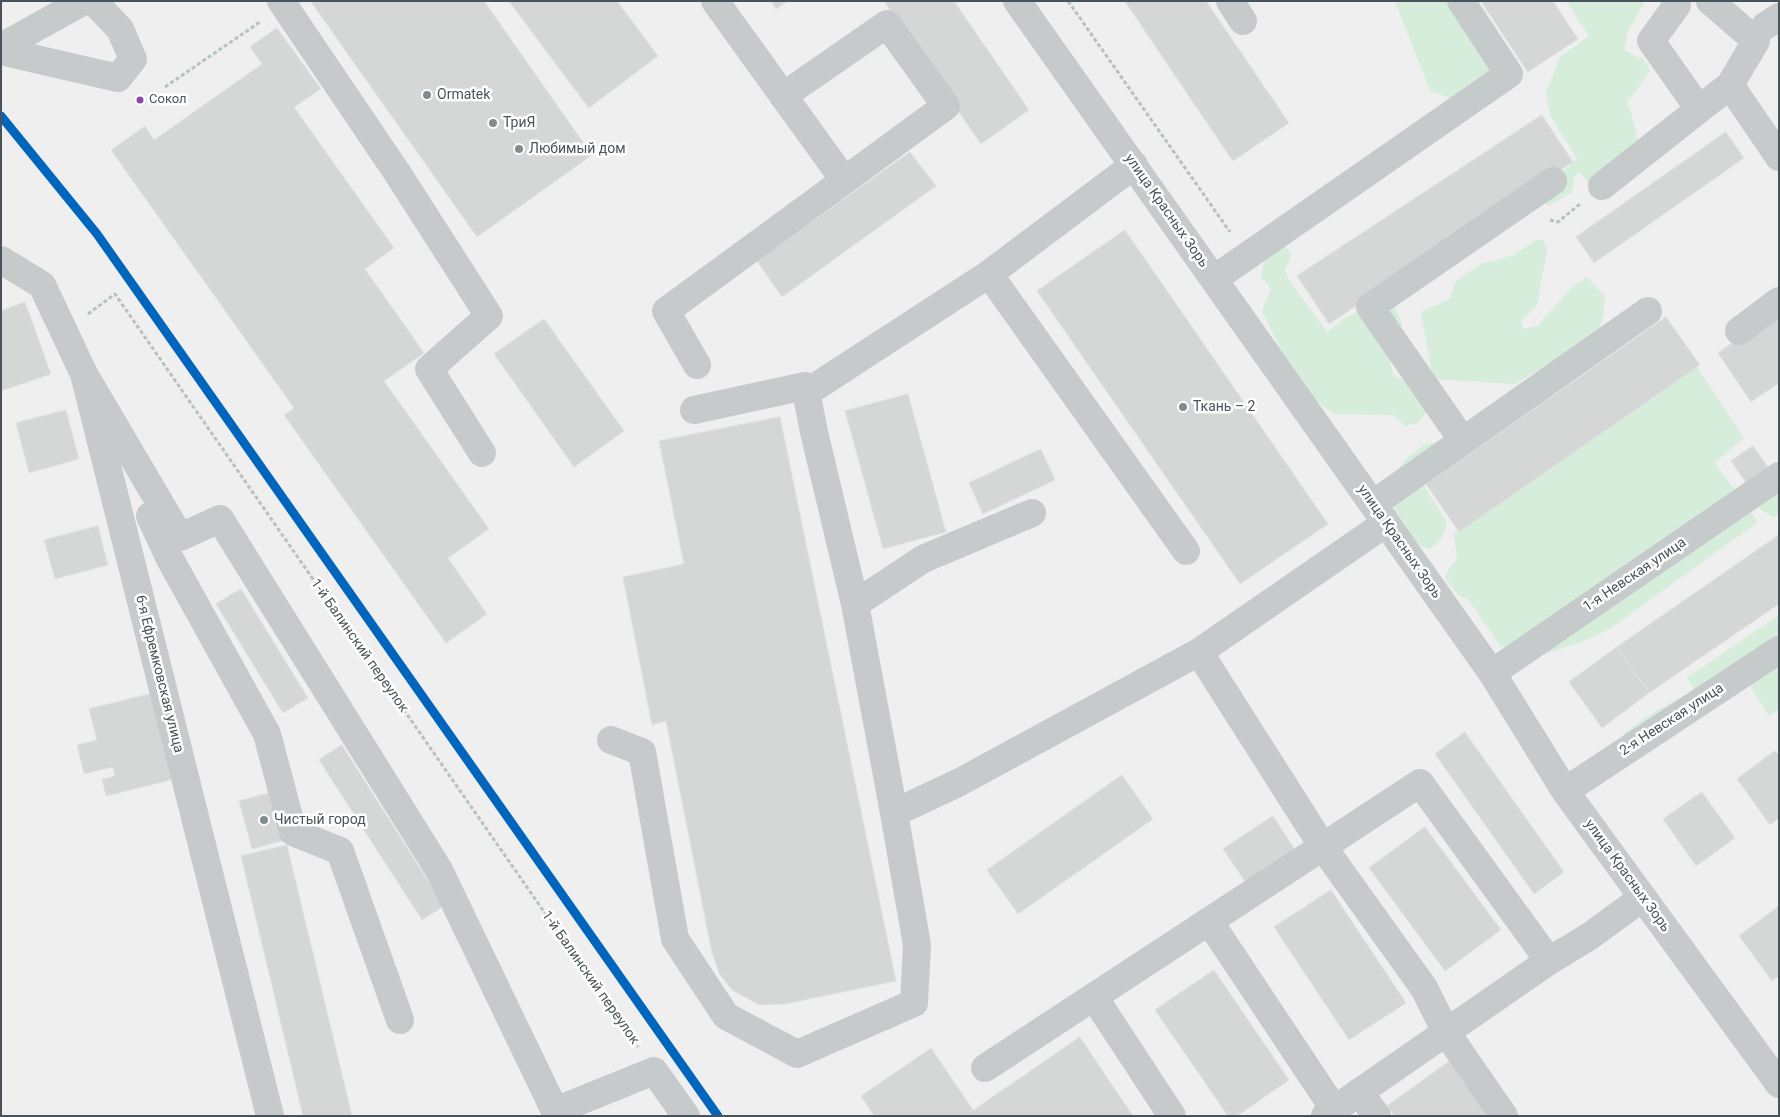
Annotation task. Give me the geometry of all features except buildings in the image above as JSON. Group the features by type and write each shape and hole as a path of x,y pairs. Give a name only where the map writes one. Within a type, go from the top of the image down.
{"street":[{"path":"1,47 84,1"},
{"path":"1,51 118,78 133,59 120,29 93,1"},
{"path":"715,1 844,180"},
{"name":"улица Красных Зорь","path":"1017,1 1492,673 1565,791 1779,1084"},
{"path":"1214,279 1509,74 1461,1"},
{"path":"1602,186 1730,85 1756,41 1710,1"},
{"path":"1679,2 1651,41 1699,109"},
{"path":"282,4 398,174 489,316 429,368 482,453"},
{"path":"697,365 666,311 946,106 888,24 783,96"},
{"path":"1730,85 1779,157"},
{"path":"806,393 989,274 1134,166"},
{"path":"1463,441 1370,307 1553,181"},
{"name":"6-я Ефремковская улица","path":"1,260 42,285 84,374 270,1116"},
{"path":"989,274 1186,551"},
{"path":"1739,331 1779,301"},
{"path":"894,812 958,783 1198,652 1380,513 1463,441 1648,311"},
{"path":"84,374 170,558 267,734 293,832 340,851 400,1020"},
{"path":"84,374 180,537 220,519 439,870 555,1110 654,1070 686,1116"},
{"path":"611,740 642,752 675,939 726,1016 797,1054 914,1003 917,945 894,812 854,604 805,386 694,410"},
{"name":"1-я Невская улица","path":"1492,673 1779,476"},
{"path":"854,604 923,559 1032,513"},
{"name":"2-я Невская улица","path":"1565,791 1779,650"},
{"path":"1198,652 1323,847 1424,988 1446,1032 1504,1116"},
{"path":"985,1068 1420,783 1550,961"},
{"path":"1210,921 1330,1113 1550,961 1590,936 1642,898"},
{"path":"1094,996 1172,1116"},
{"path":"1359,1092 1377,1116"}],"path":[{"path":"1068,1 1247,256"},
{"path":"165,87 282,4"},
{"name":"1-й Балинский переулок","path":"86,315 115,294 654,1070"}],"green space":[{"path":"1395,1 1452,1 1509,74 1462,102 1430,91"},
{"path":"1566,1 1645,1 1627,33 1625,51 1644,60 1650,71 1627,103 1638,142 1592,188 1580,172 1574,178 1572,192 1549,206 1534,198 1577,159 1550,115 1546,93 1560,57 1589,36"},
{"path":"1543,239 1547,250 1537,306 1521,321 1523,329 1537,326 1573,286 1587,277 1605,296 1603,319 1596,336 1515,384 1433,379 1421,312 1450,299 1456,281 1481,264 1514,255 1536,240"},
{"path":"1277,245 1286,247 1291,253 1285,270 1291,283 1327,332 1350,315 1366,309 1394,306 1402,323 1390,361 1393,374 1407,383 1430,408 1417,423 1405,426 1393,415 1334,414 1317,402 1281,350 1262,311 1271,289 1261,277 1265,256"},
{"path":"1695,364 1744,438 1715,463 1758,522 1608,630 1581,642 1537,657 1514,653 1500,646 1469,600 1458,595 1445,578 1449,568 1457,560 1454,533"},
{"path":"1438,442 1417,471 1447,522 1442,538 1430,549 1421,546 1410,537 1394,513 1396,472 1406,459 1423,445"},
{"path":"1779,475 1779,514 1773,518 1755,505"},
{"path":"1779,615 1779,639 1698,695 1687,678"},
{"path":"1779,658 1779,709 1769,716 1746,680"},
{"path":"1691,694 1620,738 1653,713"}],"transit line":[{"path":"1,116 97,234 718,1116"}],"place":[{"name":"Ormatek","path":"427,95"},
{"name":"Сокол","path":"140,100"},
{"name":"ТриЯ","path":"493,123"},
{"name":"Любимый дом","path":"519,149"},
{"name":"Ткань – 2","path":"1183,407"},
{"name":"Чистый город","path":"264,820"}]}
